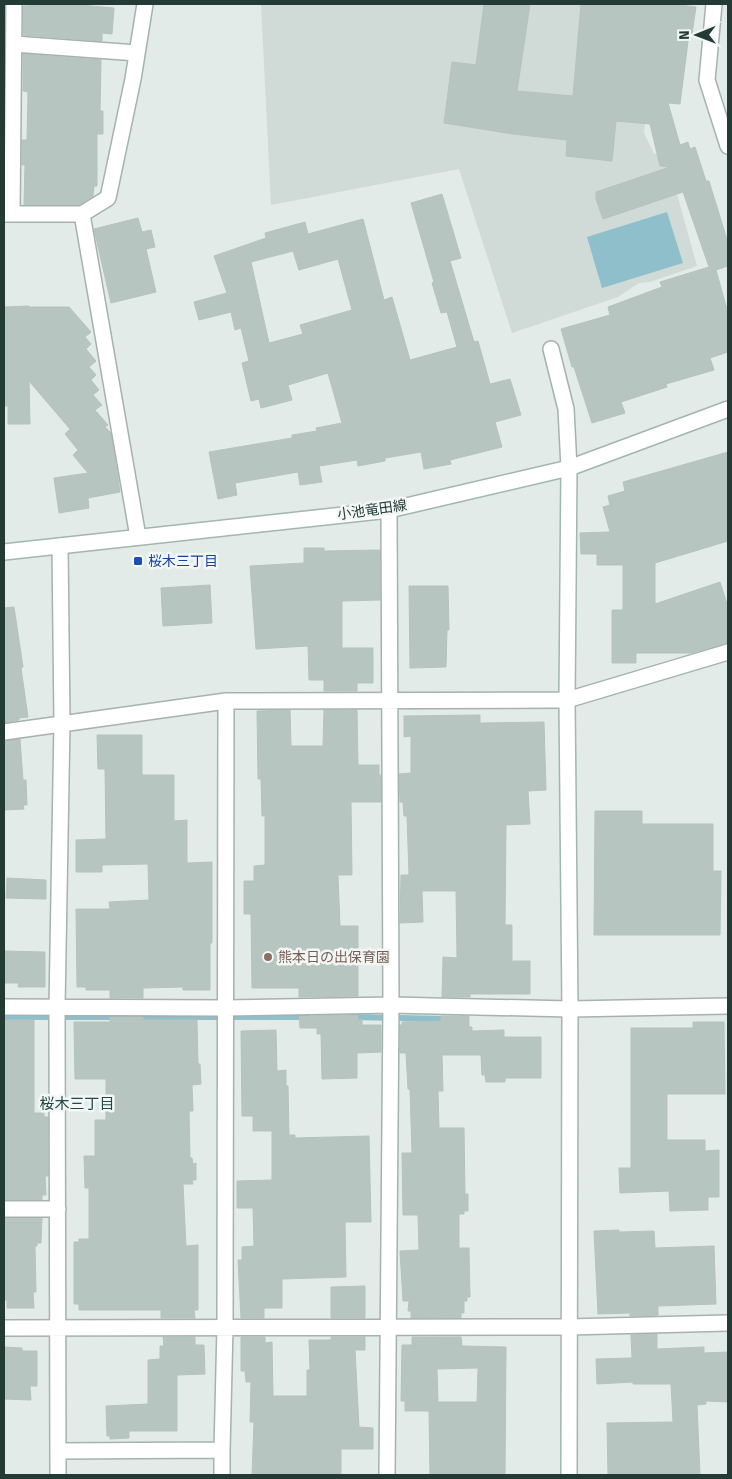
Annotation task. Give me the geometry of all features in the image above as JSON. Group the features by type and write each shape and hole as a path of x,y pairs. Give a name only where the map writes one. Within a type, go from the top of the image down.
{"street":[{"path":"14,4 8,214 82,214 108,198 145,4"},
{"path":"719,6 707,80 728,146"},
{"path":"14,44 137,53"},
{"path":"82,214 138,537"},
{"path":"551,349 566,409 569,468 567,700 570,1009 568,1475"},
{"name":"小池竜田線","path":"4,552 388,510 569,468 728,409"},
{"path":"387,1475 391,1005 388,510"},
{"path":"58,1475 57,1007 62,723 60,546"},
{"path":"4,732 226,701 567,700 728,652"},
{"path":"222,1475 225,1327 226,701"},
{"path":"4,1007 225,1008 391,1005 570,1009 728,1006"},
{"path":"4,1209 58,1209"},
{"path":"4,1328 568,1327 728,1323"},
{"path":"58,1450 222,1450"}],"shaded area":[{"path":"261,4 656,4 644,133 654,154 665,151 697,266 650,282 639,283 618,297 512,333 459,169 271,205"}],"water":[{"path":"667,212 683,263 602,288 587,237"}],"building":[{"path":"70,4 114,8 112,34 102,33 102,41 23,35 23,6"},
{"path":"484,4 530,4 517,91 573,96 581,4 673,4 696,7 692,34 689,34 680,104 668,103 680,145 688,142 690,149 695,147 706,181 709,181 728,243 728,266 716,270 728,313 728,352 710,358 714,370 666,384 667,387 621,402 625,413 592,423 561,329 610,315 608,307 662,287 660,282 709,267 683,192 603,219 596,199 596,192 670,167 660,166 650,124 616,121 612,161 566,156 567,140 444,123 452,62 476,65"},
{"path":"23,54 101,60 100,111 103,111 103,134 97,134 97,186 94,186 93,196 79,205 24,205 25,165 22,165 22,140 27,140 28,92 23,91"},
{"path":"442,194 461,258 450,261 474,342 478,341 490,384 510,379 521,415 495,422 502,447 450,460 451,464 424,469 421,452 385,458 385,461 358,466 357,460 319,466 322,482 300,485 298,472 235,483 237,495 218,499 209,452 292,438 292,435 317,431 316,428 342,423 328,373 288,385 292,400 261,408 259,399 251,401 242,363 249,361 241,328 235,330 231,312 199,320 194,302 227,293 214,256 266,238 265,233 305,222 308,234 363,219 384,300 392,297 410,360 457,347 447,312 441,313 411,203","holes":["293,251 299,270 338,259 352,310 300,325 303,334 269,343 251,262"]},
{"path":"138,218 142,232 151,230 155,247 146,249 156,292 111,303 94,229"},
{"path":"4,307 69,307 91,332 85,337 91,344 86,349 96,361 89,367 96,375 91,380 99,390 93,395 102,405 95,410 108,425 105,427 111,433 120,492 88,498 89,508 59,513 54,478 88,473 73,455 78,450 65,434 70,429 29,381 30,424 8,424 8,406 4,406"},
{"path":"728,452 728,541 655,563 655,604 720,582 728,607 728,643 691,653 636,653 636,663 612,663 612,610 623,610 623,565 597,565 597,554 581,554 580,533 610,532 603,507 610,505 608,496 625,491 623,482"},
{"path":"304,548 324,548 324,551 380,550 380,600 342,601 342,648 373,648 373,683 357,683 357,691 324,691 324,680 309,680 308,646 256,649 250,566 304,563"},
{"path":"210,585 212,623 163,626 161,588"},
{"path":"409,586 448,586 449,630 447,630 446,667 410,668"},
{"path":"14,607 28,717 4,723 4,608"},
{"path":"290,710 291,746 323,746 324,710 357,710 358,765 379,765 381,802 351,802 352,875 338,875 340,926 358,926 358,996 299,997 299,988 252,988 251,914 244,914 244,881 254,881 254,866 265,865 265,816 262,816 261,779 258,779 257,711"},
{"path":"480,715 480,723 544,722 546,790 528,791 530,824 506,825 505,925 512,925 512,961 530,961 530,994 470,994 470,997 442,997 443,957 457,958 456,891 422,891 423,922 400,923 401,875 409,875 407,816 404,816 403,802 400,802 399,774 411,773 411,736 404,737 404,716"},
{"path":"97,735 142,735 142,775 174,775 174,821 187,820 187,863 212,862 210,990 183,990 183,987 143,988 143,998 110,998 110,990 86,990 86,987 77,987 76,909 110,909 109,902 149,900 148,864 102,865 102,872 76,872 76,840 106,839 105,769 98,769"},
{"path":"20,739 23,780 26,780 27,805 23,805 24,809 4,810 4,741"},
{"path":"595,811 642,811 642,824 713,824 713,871 721,871 720,935 594,935"},
{"path":"7,878 46,880 46,899 6,898"},
{"path":"4,951 45,952 45,987 18,987 19,983 4,983"},
{"path":"358,1015 358,1020 362,1019 362,1025 381,1025 381,1052 357,1053 357,1078 322,1079 321,1034 317,1034 317,1028 300,1028 299,1016"},
{"path":"441,1016 469,1016 469,1027 472,1027 472,1031 504,1030 504,1037 541,1037 541,1078 505,1078 505,1082 486,1082 485,1075 482,1075 481,1055 442,1055 443,1091 438,1091 439,1128 464,1128 465,1194 468,1194 468,1211 464,1211 464,1214 459,1214 459,1248 469,1248 470,1297 467,1297 467,1301 464,1301 464,1313 461,1313 461,1318 411,1318 411,1311 408,1311 409,1301 403,1301 400,1251 419,1250 418,1215 403,1215 402,1153 412,1153 410,1089 408,1089 406,1053 400,1053 400,1025 402,1025 402,1022 441,1021"},
{"path":"110,1017 143,1017 143,1020 197,1020 198,1064 200,1064 201,1084 192,1085 193,1111 189,1111 190,1158 192,1158 193,1164 196,1163 196,1180 192,1180 193,1184 183,1184 186,1246 198,1245 198,1310 194,1310 195,1318 161,1318 161,1310 79,1310 79,1304 74,1304 74,1242 79,1242 79,1239 89,1239 89,1188 85,1188 84,1156 95,1156 95,1120 106,1120 106,1079 75,1079 74,1022 110,1022"},
{"path":"4,1020 34,1020 34,1113 44,1113 44,1117 48,1117 48,1176 45,1176 46,1195 42,1195 42,1200 4,1200"},
{"path":"693,1022 724,1022 725,1094 667,1094 667,1140 705,1140 705,1151 719,1150 719,1197 708,1197 708,1210 670,1211 669,1191 620,1193 619,1168 631,1168 631,1028 693,1028"},
{"path":"276,1030 277,1071 286,1070 286,1086 288,1086 289,1135 295,1135 295,1138 369,1136 371,1222 345,1222 346,1277 282,1279 282,1308 264,1308 264,1318 241,1318 238,1260 242,1260 242,1247 254,1246 253,1208 237,1208 237,1181 272,1180 272,1131 253,1131 253,1116 242,1116 241,1031"},
{"path":"4,1218 42,1218 41,1243 37,1243 37,1246 35,1246 36,1292 33,1292 34,1308 7,1308 7,1300 4,1300"},
{"path":"619,1230 619,1232 654,1231 655,1248 714,1246 716,1304 658,1306 658,1315 630,1316 630,1313 598,1314 594,1231"},
{"path":"365,1286 365,1318 331,1318 331,1287"},
{"path":"657,1334 657,1349 704,1347 704,1353 728,1352 728,1402 706,1401 706,1404 697,1405 700,1475 608,1475 607,1423 673,1422 671,1384 633,1384 633,1382 597,1384 596,1359 632,1358 631,1335"},
{"path":"163,1337 195,1337 195,1345 204,1345 205,1374 177,1375 177,1431 129,1431 129,1438 110,1439 110,1436 107,1436 106,1406 148,1404 148,1360 160,1359 160,1346 164,1346"},
{"path":"241,1337 265,1337 265,1343 272,1342 273,1396 307,1396 307,1370 310,1370 309,1340 331,1340 331,1337 365,1337 365,1350 355,1350 359,1427 373,1428 373,1449 341,1449 341,1475 252,1475 254,1422 250,1422 251,1382 246,1382 245,1371 241,1371"},
{"path":"412,1337 461,1337 462,1346 506,1347 505,1475 430,1475 429,1411 405,1411 405,1401 401,1401 402,1345 412,1345","holes":["478,1368 477,1402 438,1402 437,1369"]},
{"path":"4,1347 22,1348 22,1351 37,1351 37,1386 30,1386 31,1400 4,1399"}],"waterway":[{"path":"4,1017 307,1017"},
{"path":"350,1017 447,1019"}],"place":[{"name":"桜木三丁目","path":"138,561"},
{"name":"熊本日の出保育園","path":"268,957"}],"district":[{"name":"桜木三丁目","path":"77,1104"}]}
